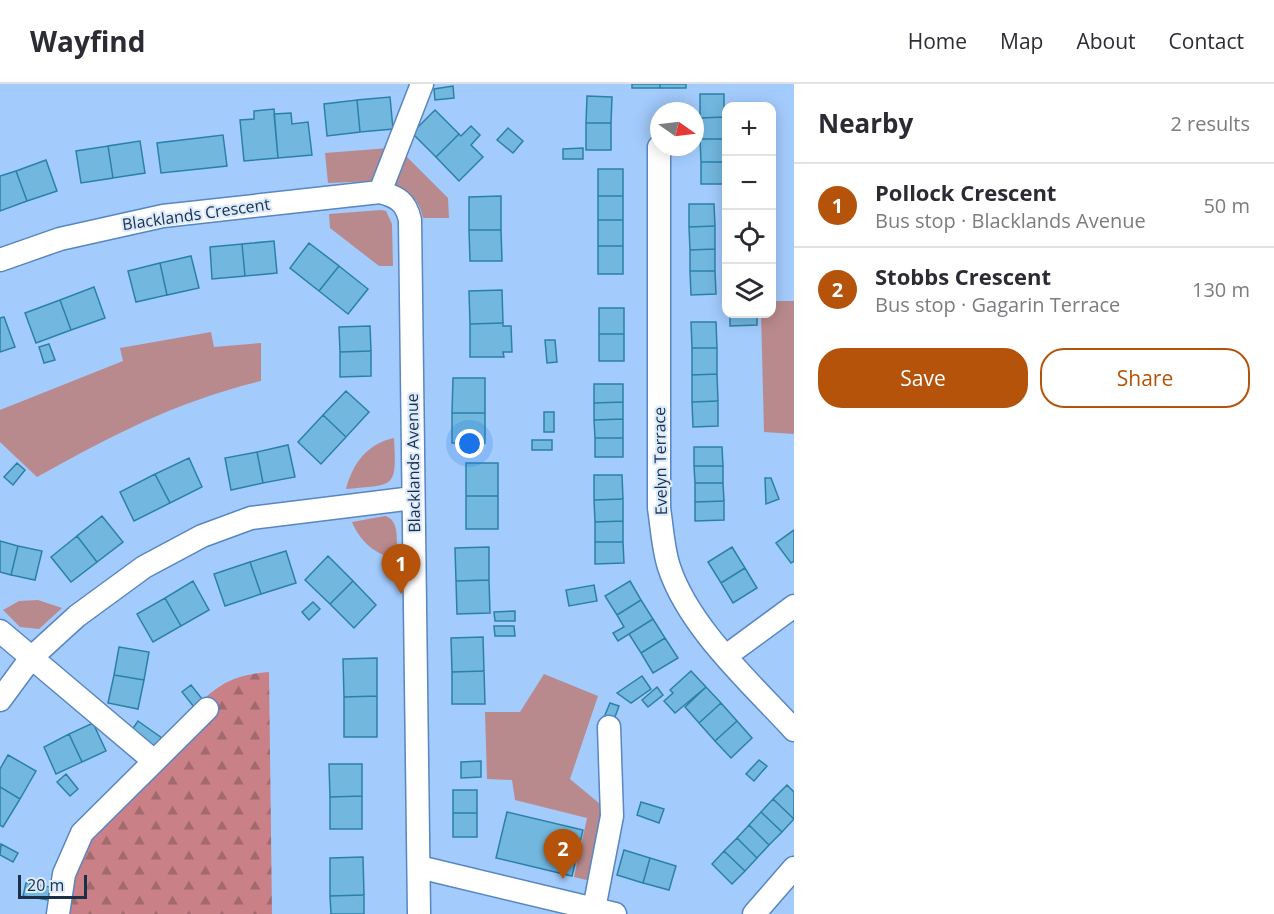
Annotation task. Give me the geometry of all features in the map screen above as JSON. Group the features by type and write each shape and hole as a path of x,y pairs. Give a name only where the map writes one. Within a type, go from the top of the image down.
{"street":[{"path":"388,194 422,84"},
{"name":"Evelyn Terrace","path":"659,156 659,508 668,565 690,609 726,656 794,730"},
{"name":"Blacklands Crescent","path":"0,260 60,239 163,216 388,194"},
{"name":"Blacklands Avenue","path":"388,194 404,203 410,220 419,914"},
{"path":"0,700 31,658 110,590 144,567 202,536 251,518 413,498"},
{"path":"726,656 794,606"},
{"path":"0,631 154,761"},
{"path":"58,914 64,874 82,832 207,709"},
{"path":"419,867 605,911 612,816 609,727"},
{"path":"754,914 794,868"}],"shaded area":[{"path":"389,148 377,181 328,183 325,153"},
{"path":"402,152 448,198 449,218 423,218 413,197 391,185"},
{"path":"386,211 392,224 393,266 379,266 330,228 329,214"},
{"path":"776,301 794,301 794,434 764,432 761,318 776,318"},
{"path":"211,332 214,347 261,343 261,381 200,399 145,421 37,477 0,442 0,410 123,361 120,348"},
{"path":"394,438 395,467 389,481 374,486 346,489 362,456 376,445"},
{"path":"385,516 390,518 396,528 397,559 375,551 359,535 352,522"},
{"path":"38,600 62,608 39,629 20,627 3,610 19,601"},
{"path":"544,674 598,696 570,779 606,809 595,882 574,877 587,818 515,800 512,780 487,779 485,712 520,712"}],"green space":[{"path":"269,672 272,914 68,914 73,884 88,835 216,708 206,697 235,678"}],"building":[{"path":"632,84 660,84 660,88 632,88"},
{"path":"660,84 686,84 686,88 660,88"},
{"path":"453,86 454,98 435,100 434,89"},
{"path":"700,94 724,94 722,117 704,118 704,102 700,102"},
{"path":"587,96 612,97 611,123 586,123"},
{"path":"390,97 393,129 360,132 357,100"},
{"path":"357,100 360,132 327,136 324,104"},
{"path":"274,109 278,158 244,161 240,120 254,119 254,111"},
{"path":"435,110 459,134 436,157 412,133"},
{"path":"291,113 292,124 308,122 312,155 278,158 274,114"},
{"path":"722,117 722,139 704,139 704,118"},
{"path":"586,123 611,123 611,150 586,150"},
{"path":"471,126 480,135 471,145 483,157 459,181 436,157 459,134 461,136"},
{"path":"508,128 523,141 513,153 497,140"},
{"path":"223,135 227,166 161,173 157,143"},
{"path":"704,139 722,139 722,162 701,162 701,156 704,156"},
{"path":"140,141 145,173 113,178 108,146"},
{"path":"108,146 113,178 81,183 76,151"},
{"path":"583,148 583,159 563,159 563,149"},
{"path":"46,160 57,191 27,201 16,171"},
{"path":"701,162 722,162 722,184 701,184"},
{"path":"598,169 623,169 623,196 598,196"},
{"path":"16,171 27,201 0,211 0,176"},
{"path":"501,196 501,230 469,230 469,197"},
{"path":"598,196 623,196 623,220 598,220"},
{"path":"689,204 714,204 715,226 689,227"},
{"path":"598,220 623,220 623,246 598,246"},
{"path":"715,226 715,249 690,250 689,227"},
{"path":"469,230 501,230 502,261 470,261"},
{"path":"274,241 277,273 245,276 242,244"},
{"path":"309,243 339,266 319,291 290,268"},
{"path":"242,244 245,276 212,279 210,247"},
{"path":"598,246 623,246 623,274 598,274"},
{"path":"715,249 715,271 690,271 690,250"},
{"path":"191,256 199,288 167,295 160,263"},
{"path":"160,263 167,295 136,302 128,271"},
{"path":"339,266 368,289 348,314 319,291"},
{"path":"690,271 715,271 716,294 691,295"},
{"path":"94,287 105,318 71,330 60,300"},
{"path":"502,290 503,323 470,324 469,291"},
{"path":"60,300 71,330 36,343 25,313"},
{"path":"599,308 624,308 624,334 599,334"},
{"path":"4,317 15,347 0,352 0,318"},
{"path":"730,318 757,318 757,325 730,326"},
{"path":"691,322 716,322 717,348 692,348"},
{"path":"503,323 503,326 511,326 512,352 503,352 504,357 470,357 470,324"},
{"path":"370,326 371,351 340,352 339,327"},
{"path":"599,334 624,334 624,361 599,361"},
{"path":"545,340 555,340 557,362 547,363"},
{"path":"49,344 55,360 44,363 39,347"},
{"path":"692,348 717,348 717,374 692,375"},
{"path":"371,351 371,376 340,377 340,352"},
{"path":"717,374 718,401 692,402 692,375"},
{"path":"453,378 485,378 485,413 452,413"},
{"path":"594,384 623,384 623,402 594,403"},
{"path":"346,391 369,412 346,437 323,415"},
{"path":"718,401 718,426 693,427 692,402"},
{"path":"623,402 623,419 594,420 594,403"},
{"path":"544,412 554,412 554,432 544,432"},
{"path":"452,413 485,413 485,443 452,443"},
{"path":"323,415 346,437 321,464 298,442"},
{"path":"623,419 623,438 595,438 594,420"},
{"path":"595,438 623,438 623,457 595,457"},
{"path":"532,440 552,440 552,450 532,450"},
{"path":"288,445 295,477 263,483 257,452"},
{"path":"694,447 722,447 723,466 694,466"},
{"path":"257,452 263,483 231,490 225,458"},
{"path":"189,458 202,487 170,503 155,474"},
{"path":"17,463 25,470 13,485 4,477"},
{"path":"466,463 498,463 498,496 466,496"},
{"path":"694,466 723,466 723,483 695,483"},
{"path":"155,474 170,503 134,521 120,492"},
{"path":"594,475 622,475 623,499 594,500"},
{"path":"765,478 771,478 779,499 766,504"},
{"path":"695,483 723,483 724,501 695,502"},
{"path":"466,496 498,496 498,529 466,529"},
{"path":"623,499 623,521 595,522 594,500"},
{"path":"724,501 724,520 695,521 695,502"},
{"path":"102,516 123,542 97,562 77,536"},
{"path":"623,521 623,542 595,542 595,522"},
{"path":"794,530 794,561 791,563 776,543"},
{"path":"77,536 97,562 71,582 51,557"},
{"path":"0,541 18,546 11,575 0,572"},
{"path":"595,542 623,542 624,563 595,564"},
{"path":"18,546 42,551 35,580 11,575"},
{"path":"489,547 489,580 456,581 455,548"},
{"path":"732,547 745,568 721,583 708,562"},
{"path":"286,551 296,583 261,594 250,562"},
{"path":"328,556 353,581 330,604 305,580"},
{"path":"250,562 261,594 225,606 214,574"},
{"path":"745,568 757,588 733,603 721,583"},
{"path":"489,580 490,613 457,614 456,581"},
{"path":"193,581 209,610 181,626 165,598"},
{"path":"353,581 376,605 354,628 330,604"},
{"path":"630,581 641,600 617,615 605,596"},
{"path":"594,585 597,601 569,606 566,590"},
{"path":"165,598 181,626 153,642 137,614"},
{"path":"641,600 653,619 618,641 613,633 624,627 617,615"},
{"path":"313,602 320,609 309,620 302,612"},
{"path":"515,611 515,621 495,621 494,612"},
{"path":"653,619 665,638 641,653 629,634"},
{"path":"494,626 514,626 515,636 495,636"},
{"path":"483,637 484,671 452,672 451,638"},
{"path":"665,638 678,658 653,673 641,653"},
{"path":"119,647 149,652 144,680 114,675"},
{"path":"377,658 377,696 344,697 343,659"},
{"path":"484,671 485,704 452,704 452,672"},
{"path":"691,671 706,687 675,713 664,701 673,693 670,690"},
{"path":"114,675 144,680 138,709 108,703"},
{"path":"642,676 651,689 631,703 617,693"},
{"path":"191,685 203,700 194,707 182,692"},
{"path":"657,687 663,695 648,707 642,700"},
{"path":"706,687 721,703 699,723 685,707"},
{"path":"377,696 377,737 344,737 344,697"},
{"path":"610,703 619,706 612,725 602,722"},
{"path":"721,703 737,721 715,741 699,723"},
{"path":"138,721 166,741 158,752 131,731"},
{"path":"737,721 752,738 731,758 715,741"},
{"path":"93,723 106,751 82,762 69,734"},
{"path":"69,734 82,762 56,774 44,747"},
{"path":"8,755 36,771 20,799 0,787 0,769"},
{"path":"759,760 767,766 754,781 746,774"},
{"path":"481,761 481,777 461,778 461,762"},
{"path":"329,764 362,764 362,796 330,797"},
{"path":"66,774 78,789 70,796 57,782"},
{"path":"787,785 794,792 794,819 773,799"},
{"path":"0,787 20,799 3,827 0,825"},
{"path":"453,790 477,790 477,813 453,813"},
{"path":"362,796 362,829 330,829 330,797"},
{"path":"773,799 794,819 782,832 761,812"},
{"path":"641,802 664,809 659,823 637,815"},
{"path":"507,812 583,830 572,876 496,858"},
{"path":"761,812 782,832 769,845 749,825"},
{"path":"453,813 477,813 477,837 453,837"},
{"path":"749,825 769,845 757,858 737,838"},
{"path":"737,838 757,858 745,871 724,851"},
{"path":"1,844 18,853 13,862 0,855"},
{"path":"624,850 650,858 643,883 617,875"},
{"path":"724,851 745,871 732,884 712,864"},
{"path":"363,857 364,895 330,896 330,858"},
{"path":"650,858 676,866 669,890 643,883"},
{"path":"26,883 50,887 48,900 23,896"},
{"path":"364,895 364,914 331,914 330,896"}],"place":[{"name":"Pollock Crescent","path":"401,594"},
{"name":"Stobbs Crescent","path":"563,879"}]}
